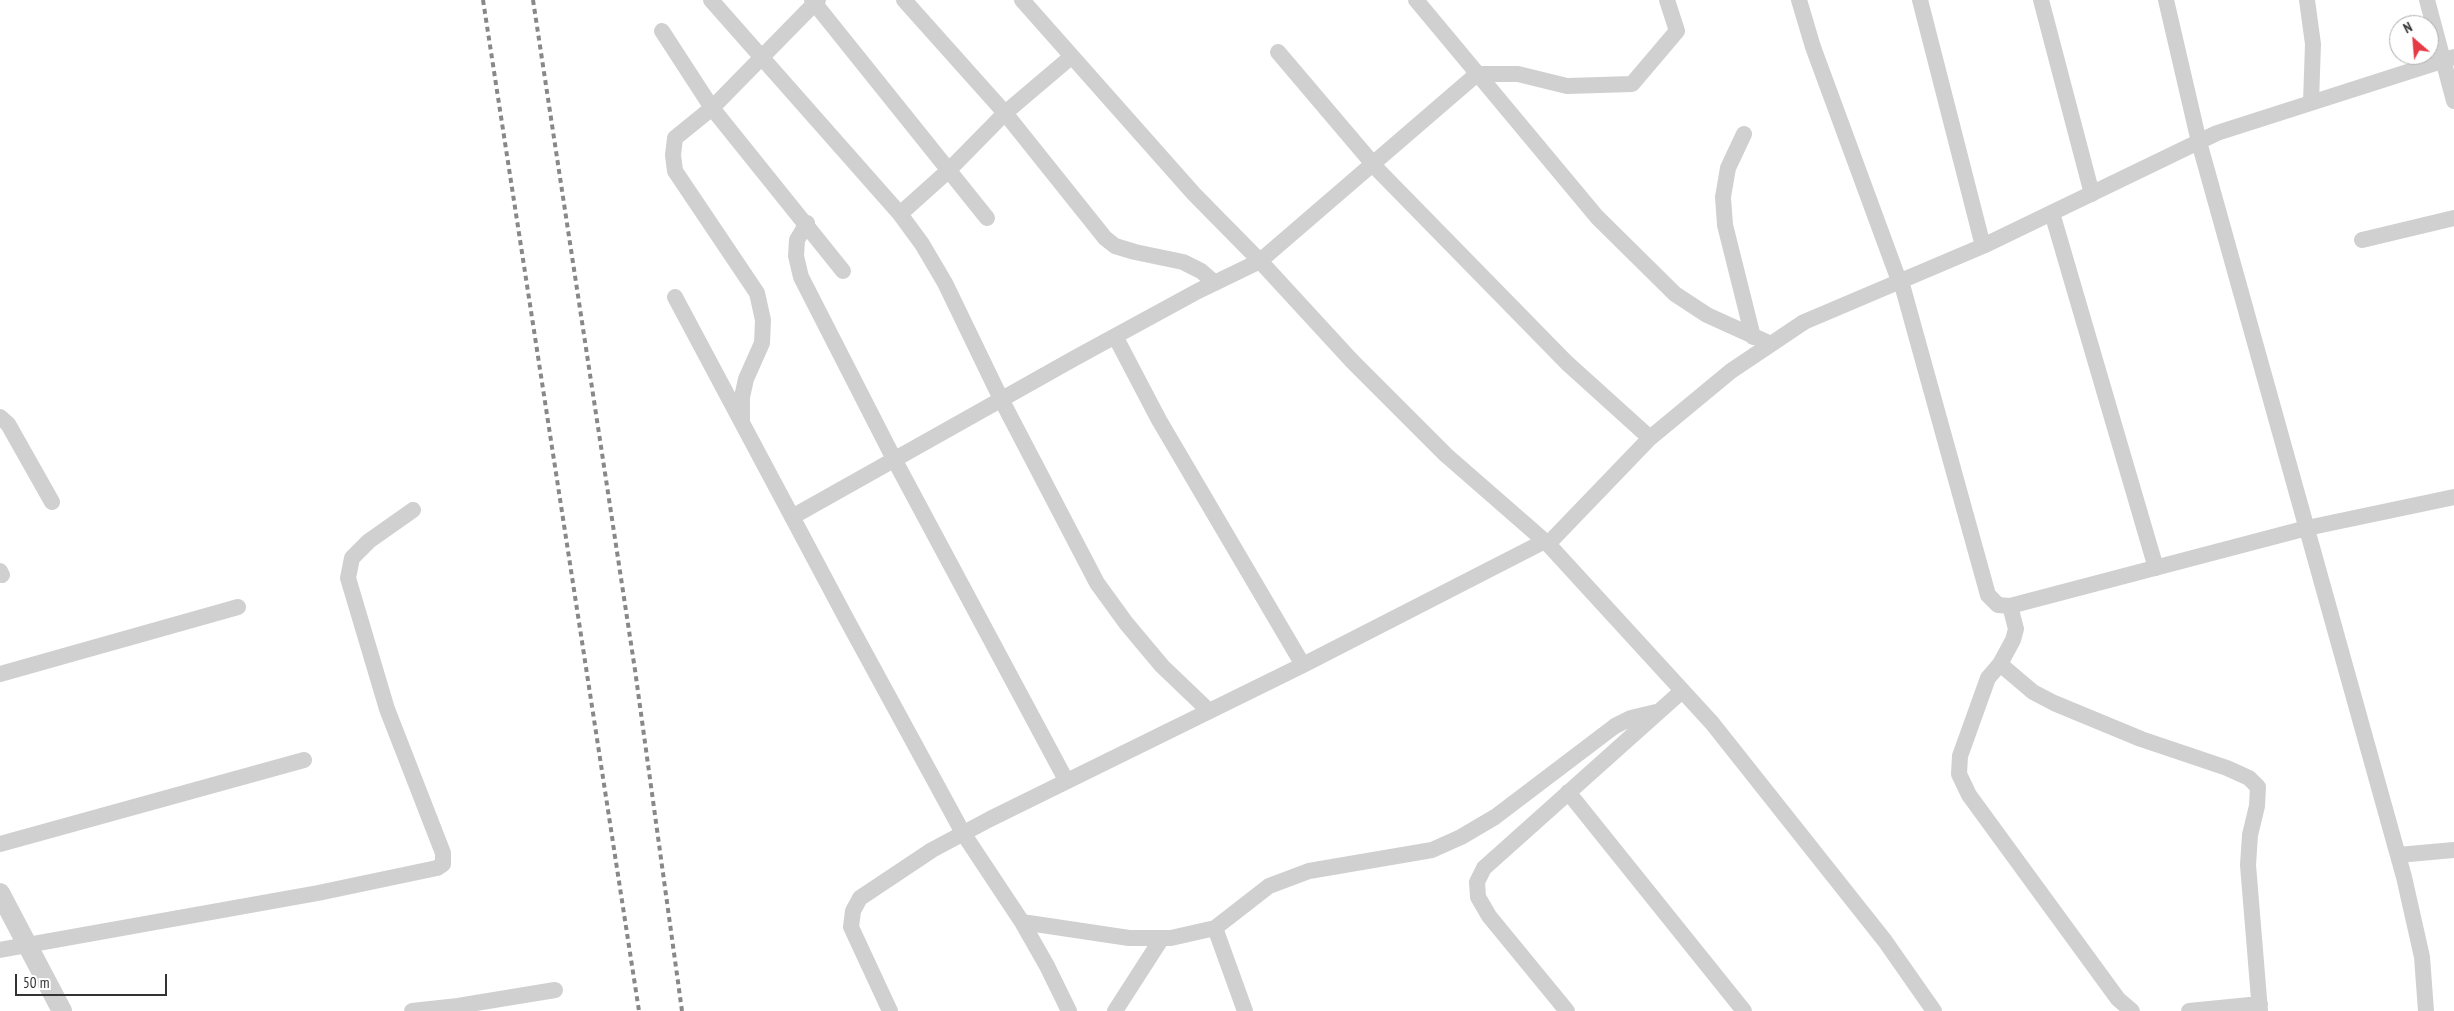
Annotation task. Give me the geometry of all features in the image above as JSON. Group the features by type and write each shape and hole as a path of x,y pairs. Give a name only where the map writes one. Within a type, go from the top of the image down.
{"street":[{"path":"711,0 900,214 922,244 945,282 1001,399 1097,583 1126,623 1162,666 1208,710"},
{"path":"904,0 1005,113 1105,238 1115,246 1183,262 1201,271 1215,283"},
{"path":"1022,0 1194,194 1260,261 1352,362 1446,455 1546,543 1712,723 1885,941 1934,1011"},
{"path":"1416,0 1597,217 1676,294 1707,315 1771,344"},
{"path":"792,517 1115,336 1260,261 1477,74 1518,74 1567,86 1632,84 1677,31 1667,0"},
{"path":"1799,0 1813,47 1898,278 1902,281 1988,595 1998,605 2010,606 2307,528 2454,497"},
{"path":"1920,0 1983,246"},
{"path":"2041,0 2092,194"},
{"path":"2166,0 2199,142 2398,855 2422,957 2426,1011"},
{"path":"2306,0 2313,44 2311,102"},
{"path":"2427,0 2449,58 2454,101"},
{"path":"742,425 742,397 746,379 762,343 763,320 756,293 675,170 673,156 674,138 712,108 815,1 987,218"},
{"path":"662,31 712,108 844,271"},
{"path":"1278,52 1372,164 1567,363 1650,438"},
{"path":"900,214 949,170 1005,113 1071,57"},
{"path":"890,1011 859,948 851,927 853,911 860,898 932,850 1066,780 1303,665 1546,543 1650,438 1731,371 1804,322 1983,246 2217,133 2449,58"},
{"path":"1744,134 1728,168 1723,197 1724,225 1753,337"},
{"path":"2052,213 2156,568"},
{"path":"2362,240 2454,218"},
{"path":"807,223 796,240 796,256 801,277 894,459 1066,780"},
{"path":"675,297 742,425 964,833 1022,922 1047,966 1069,1011"},
{"path":"1115,336 1158,420 1303,665"},
{"path":"0,416 8,424 52,502"},
{"path":"0,950 318,893 437,868 443,864 443,853 387,709 348,578 352,558 369,541 414,510"},
{"path":"2010,606 2016,629 2013,640 2000,664 1988,678 1960,756 1959,774 1969,795 1980,811 2118,999 2132,1011"},
{"path":"0,674 238,607"},
{"path":"2000,664 2033,692 2054,703 2141,739 2249,778 2258,788 2257,806 2250,835 2248,865 2260,1008 2189,1011"},
{"path":"1567,1011 1489,916 1478,897 1477,882 1484,868 1656,712 1682,691"},
{"path":"1022,922 1129,938 1171,938 1215,928 1269,886 1309,871 1432,850 1461,837 1495,816 1615,726 1631,718 1656,712"},
{"path":"0,844 304,760"},
{"path":"1568,792 1744,1011"},
{"path":"2398,855 2454,850"},
{"path":"0,893 62,1011"},
{"path":"1215,928 1245,1011"},
{"path":"1115,1011 1162,938"},
{"path":"412,1011 458,1006 555,990"}],"railway":[{"path":"483,0 639,1011"},
{"path":"533,0 635,670 682,1011"}]}
